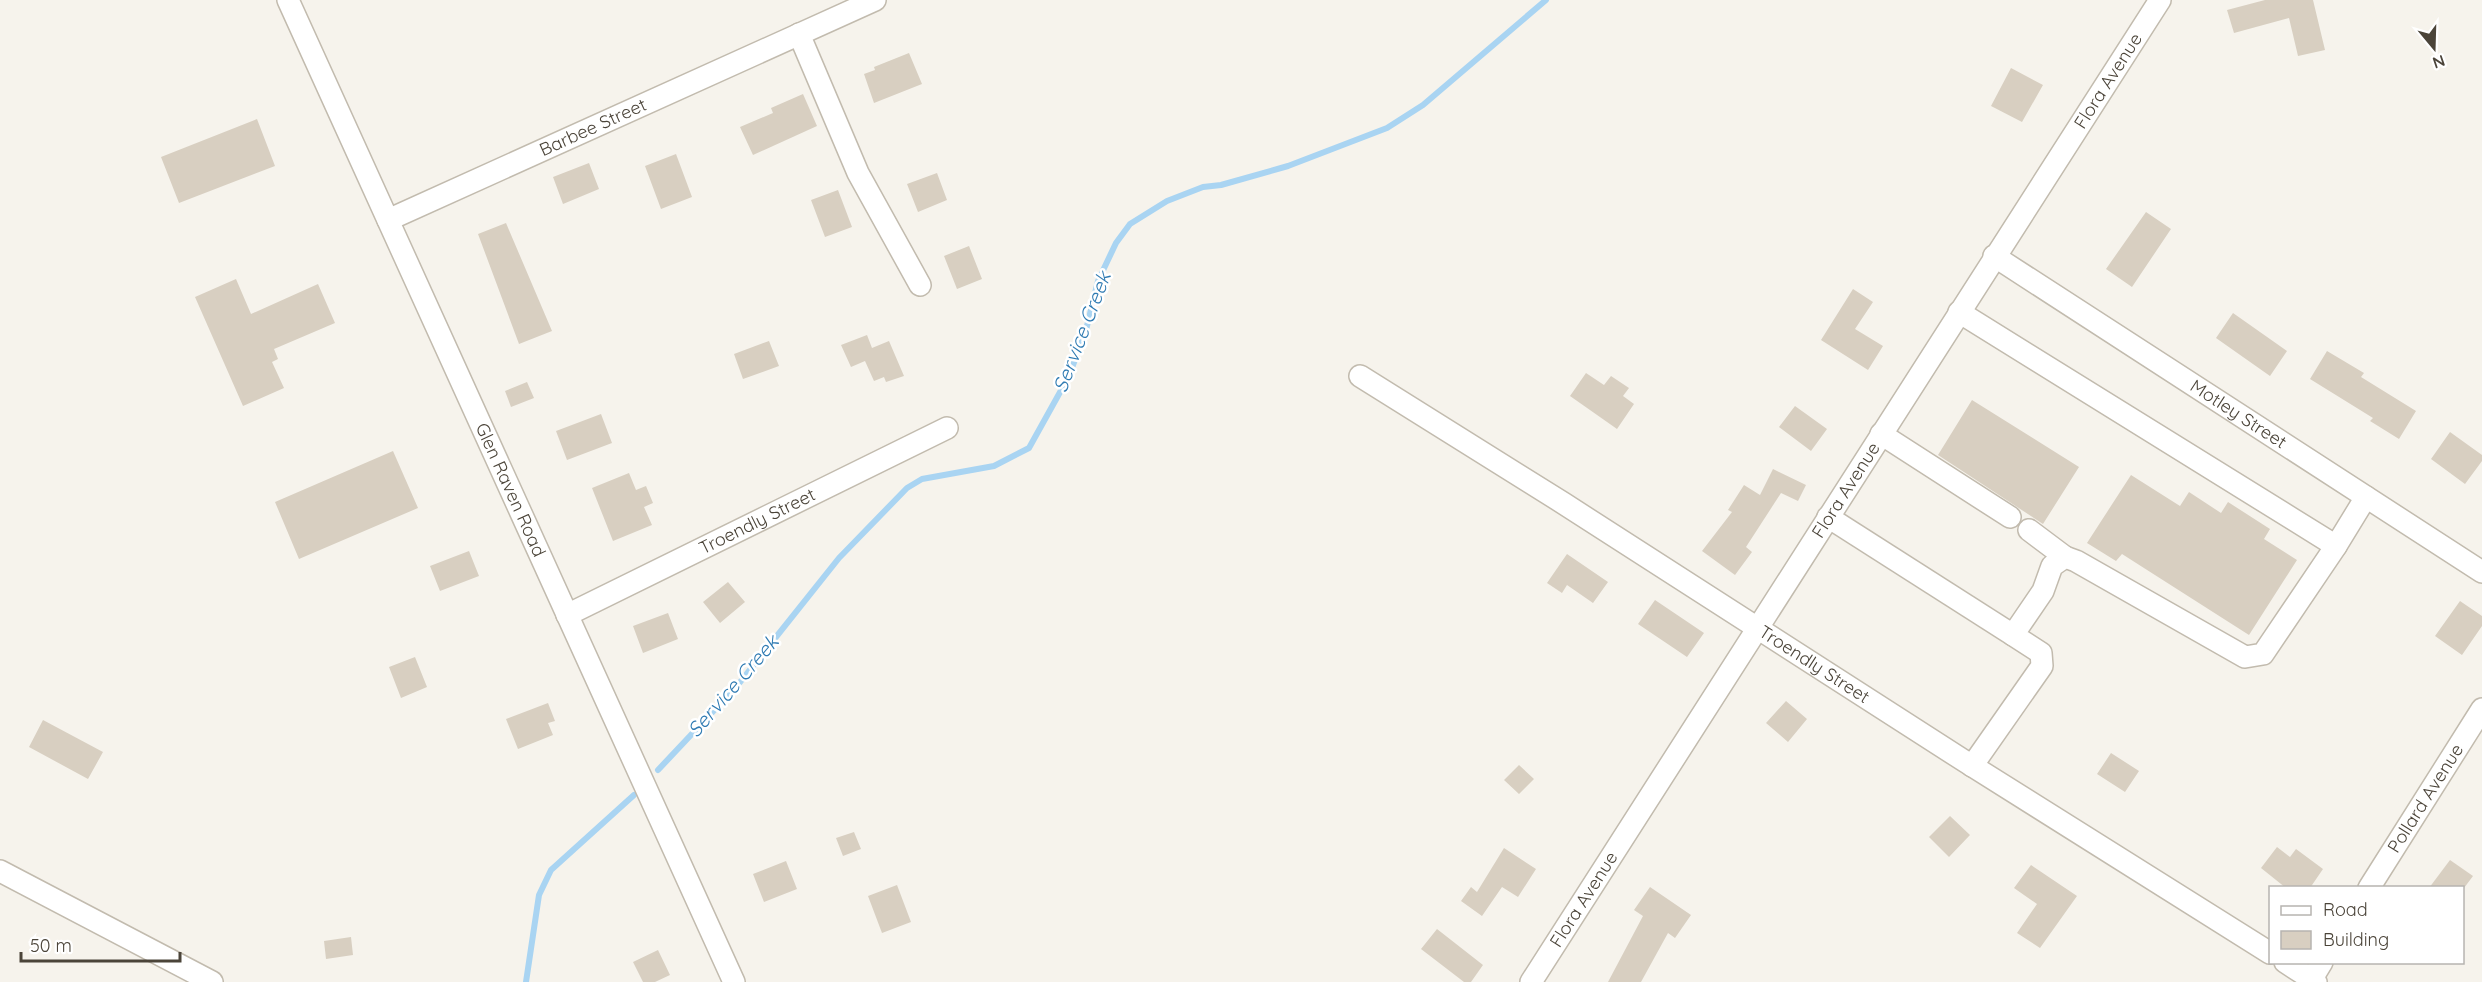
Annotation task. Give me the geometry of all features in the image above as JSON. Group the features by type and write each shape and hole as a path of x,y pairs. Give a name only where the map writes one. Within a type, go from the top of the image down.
{"street":[{"name":"Glen Raven Road","path":"288,0 734,982"},
{"name":"Barbee Street","path":"388,220 875,0"},
{"name":"Flora Avenue","path":"1531,982 2160,0"},
{"path":"799,34 858,173 920,285"},
{"name":"Motley Street","path":"1994,256 2482,572"},
{"path":"1959,312 2336,546"},
{"name":"Troendly Street","path":"1360,376 1758,627 1972,766 2269,952"},
{"name":"Troendly Street","path":"567,615 947,428"},
{"path":"1881,434 2010,518"},
{"path":"2029,530 2065,557 2076,561 2245,657 2263,654 2366,497"},
{"path":"1828,517 2042,653 2042,666 1972,766"},
{"path":"2013,635 2043,591 2052,566 2065,557"},
{"name":"Pollard Avenue","path":"2370,886 2482,709"},
{"path":"0,871 212,982"},
{"path":"2287,964 2315,976"}],"building":[{"path":"2265,0 2313,0 2325,50 2298,56 2289,18 2234,33 2227,10"},
{"path":"909,53 922,84 874,103 864,74 875,70 874,67"},
{"path":"2011,68 2043,85 2022,122 1991,106"},
{"path":"803,94 817,126 753,155 740,127 773,113 771,108"},
{"path":"257,119 275,166 179,203 161,157"},
{"path":"676,154 692,197 661,209 645,166"},
{"path":"589,163 599,189 563,204 553,177"},
{"path":"937,173 947,200 918,212 907,184"},
{"path":"838,190 852,227 825,237 811,200"},
{"path":"2146,212 2171,229 2132,287 2106,269"},
{"path":"506,223 552,331 519,344 478,234"},
{"path":"969,246 982,279 957,289 944,256"},
{"path":"236,279 251,314 318,284 335,323 274,349 278,359 272,362 284,388 243,406 195,297"},
{"path":"1853,289 1873,302 1855,329 1883,346 1868,370 1821,340"},
{"path":"2233,313 2287,351 2270,376 2216,338"},
{"path":"867,335 872,348 889,341 904,376 886,382 884,377 874,381 865,361 851,367 841,345"},
{"path":"769,341 779,366 743,379 734,354"},
{"path":"2327,351 2364,373 2361,377 2416,411 2399,439 2370,421 2373,418 2310,379"},
{"path":"1586,373 1604,385 1611,376 1629,388 1623,396 1634,404 1617,429 1570,396"},
{"path":"527,382 534,398 511,407 505,391"},
{"path":"1972,400 2079,467 2043,524 1938,455"},
{"path":"1795,406 1827,429 1811,451 1779,427"},
{"path":"601,414 612,443 567,460 556,431"},
{"path":"2450,432 2482,455 2482,461 2465,484 2431,459"},
{"path":"393,451 418,508 299,559 275,502"},
{"path":"1773,469 1806,485 1798,501 1781,493 1746,547 1752,552 1735,575 1702,551 1732,512 1728,510 1744,485 1760,495"},
{"path":"629,473 636,490 646,486 653,503 644,507 652,525 613,541 592,488"},
{"path":"2131,475 2180,506 2189,492 2221,513 2228,502 2270,529 2264,539 2297,560 2249,635 2122,554 2116,561 2087,543"},
{"path":"469,551 479,576 440,591 430,566"},
{"path":"1567,554 1608,582 1593,603 1567,585 1562,593 1547,583"},
{"path":"728,582 745,602 720,623 703,602"},
{"path":"1655,600 1704,633 1687,657 1638,624"},
{"path":"2460,601 2482,616 2482,626 2462,655 2435,636"},
{"path":"668,613 678,639 643,653 633,626"},
{"path":"415,657 427,687 401,698 389,667"},
{"path":"1786,701 1807,719 1788,742 1766,723"},
{"path":"548,703 555,721 548,723 553,735 518,749 506,719"},
{"path":"43,720 103,752 88,779 29,747"},
{"path":"2111,753 2139,771 2125,792 2097,774"},
{"path":"1519,765 1534,779 1519,794 1504,780"},
{"path":"1950,816 1970,835 1949,857 1929,837"},
{"path":"854,832 861,849 843,856 836,838"},
{"path":"2277,847 2290,857 2296,849 2323,869 2311,886 2284,886 2261,868"},
{"path":"1504,848 1536,869 1518,897 1502,887 1482,916 1461,901 1471,887 1477,892"},
{"path":"2450,860 2473,876 2464,888 2464,886 2430,886"},
{"path":"786,861 797,889 764,902 753,874"},
{"path":"2031,865 2077,896 2040,948 2017,933 2037,904 2014,888"},
{"path":"897,885 911,922 882,933 868,896"},
{"path":"1650,887 1691,915 1675,938 1668,933 1641,982 1608,982 1643,916 1634,910"},
{"path":"1437,929 1483,965 1471,982 1464,982 1421,949"},
{"path":"351,937 353,955 326,959 324,941"},
{"path":"658,950 670,975 655,982 643,982 633,962"}],"waterway":[{"name":"Service Creek","path":"658,770 737,686 839,558 907,488 922,479 994,466 1029,448 1069,376 1086,330 1098,281 1116,243 1130,224 1167,201 1203,187 1221,185 1288,166 1387,128 1423,105 1546,0"},
{"name":"Service Creek","path":"526,982 539,895 551,870 634,795"}]}
